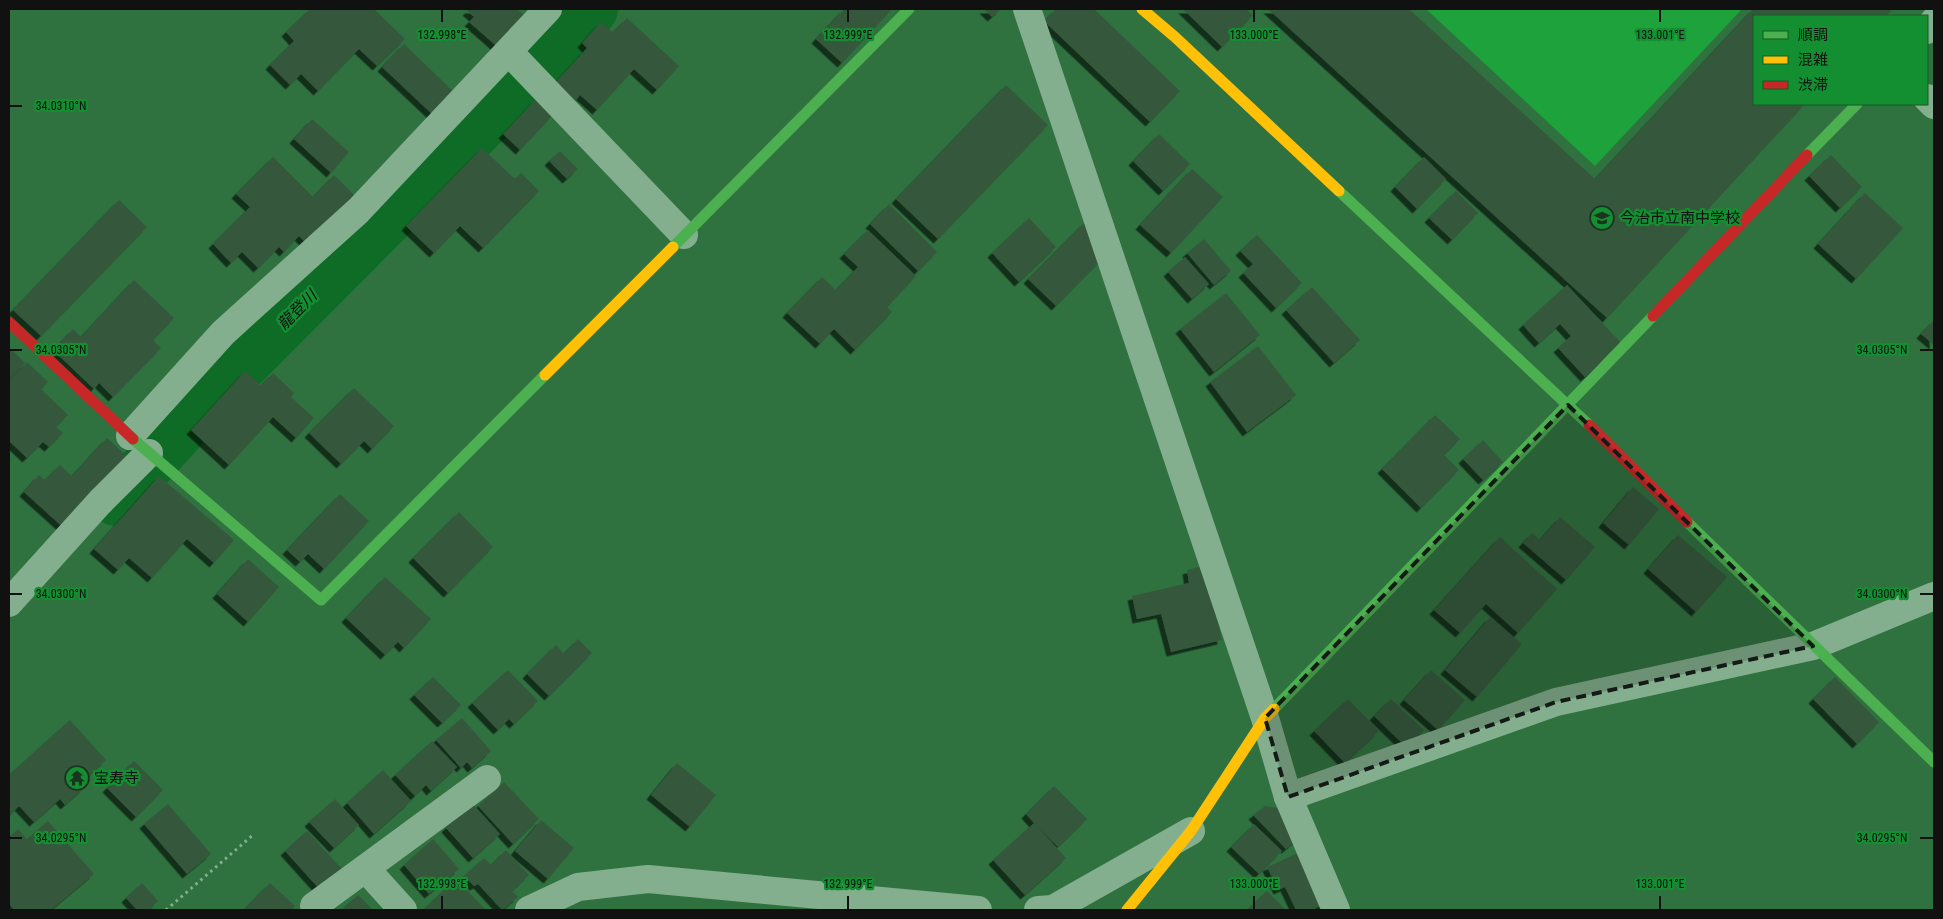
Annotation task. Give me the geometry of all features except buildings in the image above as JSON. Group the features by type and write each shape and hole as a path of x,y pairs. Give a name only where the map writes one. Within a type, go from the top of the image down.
{"street":[{"path":"9,603 100,502 223,333 358,211 548,9"},
{"path":"9,322 140,445 321,600 909,9"},
{"path":"1027,9 1265,718 1288,796 1336,910"},
{"path":"1142,9 1175,37 1568,405 1934,762"},
{"path":"509,52 684,235"},
{"path":"1127,910 1191,831 1265,718 1856,105"},
{"path":"1288,796 1556,702 1813,646 1934,596"},
{"path":"314,906 487,779"},
{"path":"1038,910 1053,909 1191,831"},
{"path":"366,869 404,910"},
{"path":"529,910 578,887 648,878 978,910"}],"path":[{"path":"166,910 253,835"}],"highlighted area":[{"path":"1568,405 1813,646 1556,702 1288,797 1265,718"}],"green space":[{"path":"1426,9 1742,9 1595,166"}],"waterway":[{"name":"龍登川","path":"116,500 214,393 568,38 592,9"}],"traffic: fast":[{"path":"673,247 909,9"},
{"path":"1807,155 1856,105"},
{"path":"1339,191 1589,425"},
{"path":"1274,709 1653,316"},
{"path":"133,439 321,600 545,375"},
{"path":"1687,522 1934,762"}],"traffic: slow":[{"path":"1142,9 1175,37 1339,191"},
{"path":"545,375 673,247"},
{"path":"1127,910 1191,831 1265,718 1274,709"}],"traffic: jam":[{"path":"1653,316 1807,155"},
{"path":"9,322 133,439"},
{"path":"1589,425 1687,522"}],"place":[{"name":"今治市立南中学校","path":"1602,218"},
{"name":"宝寿寺","path":"77,778"}]}
